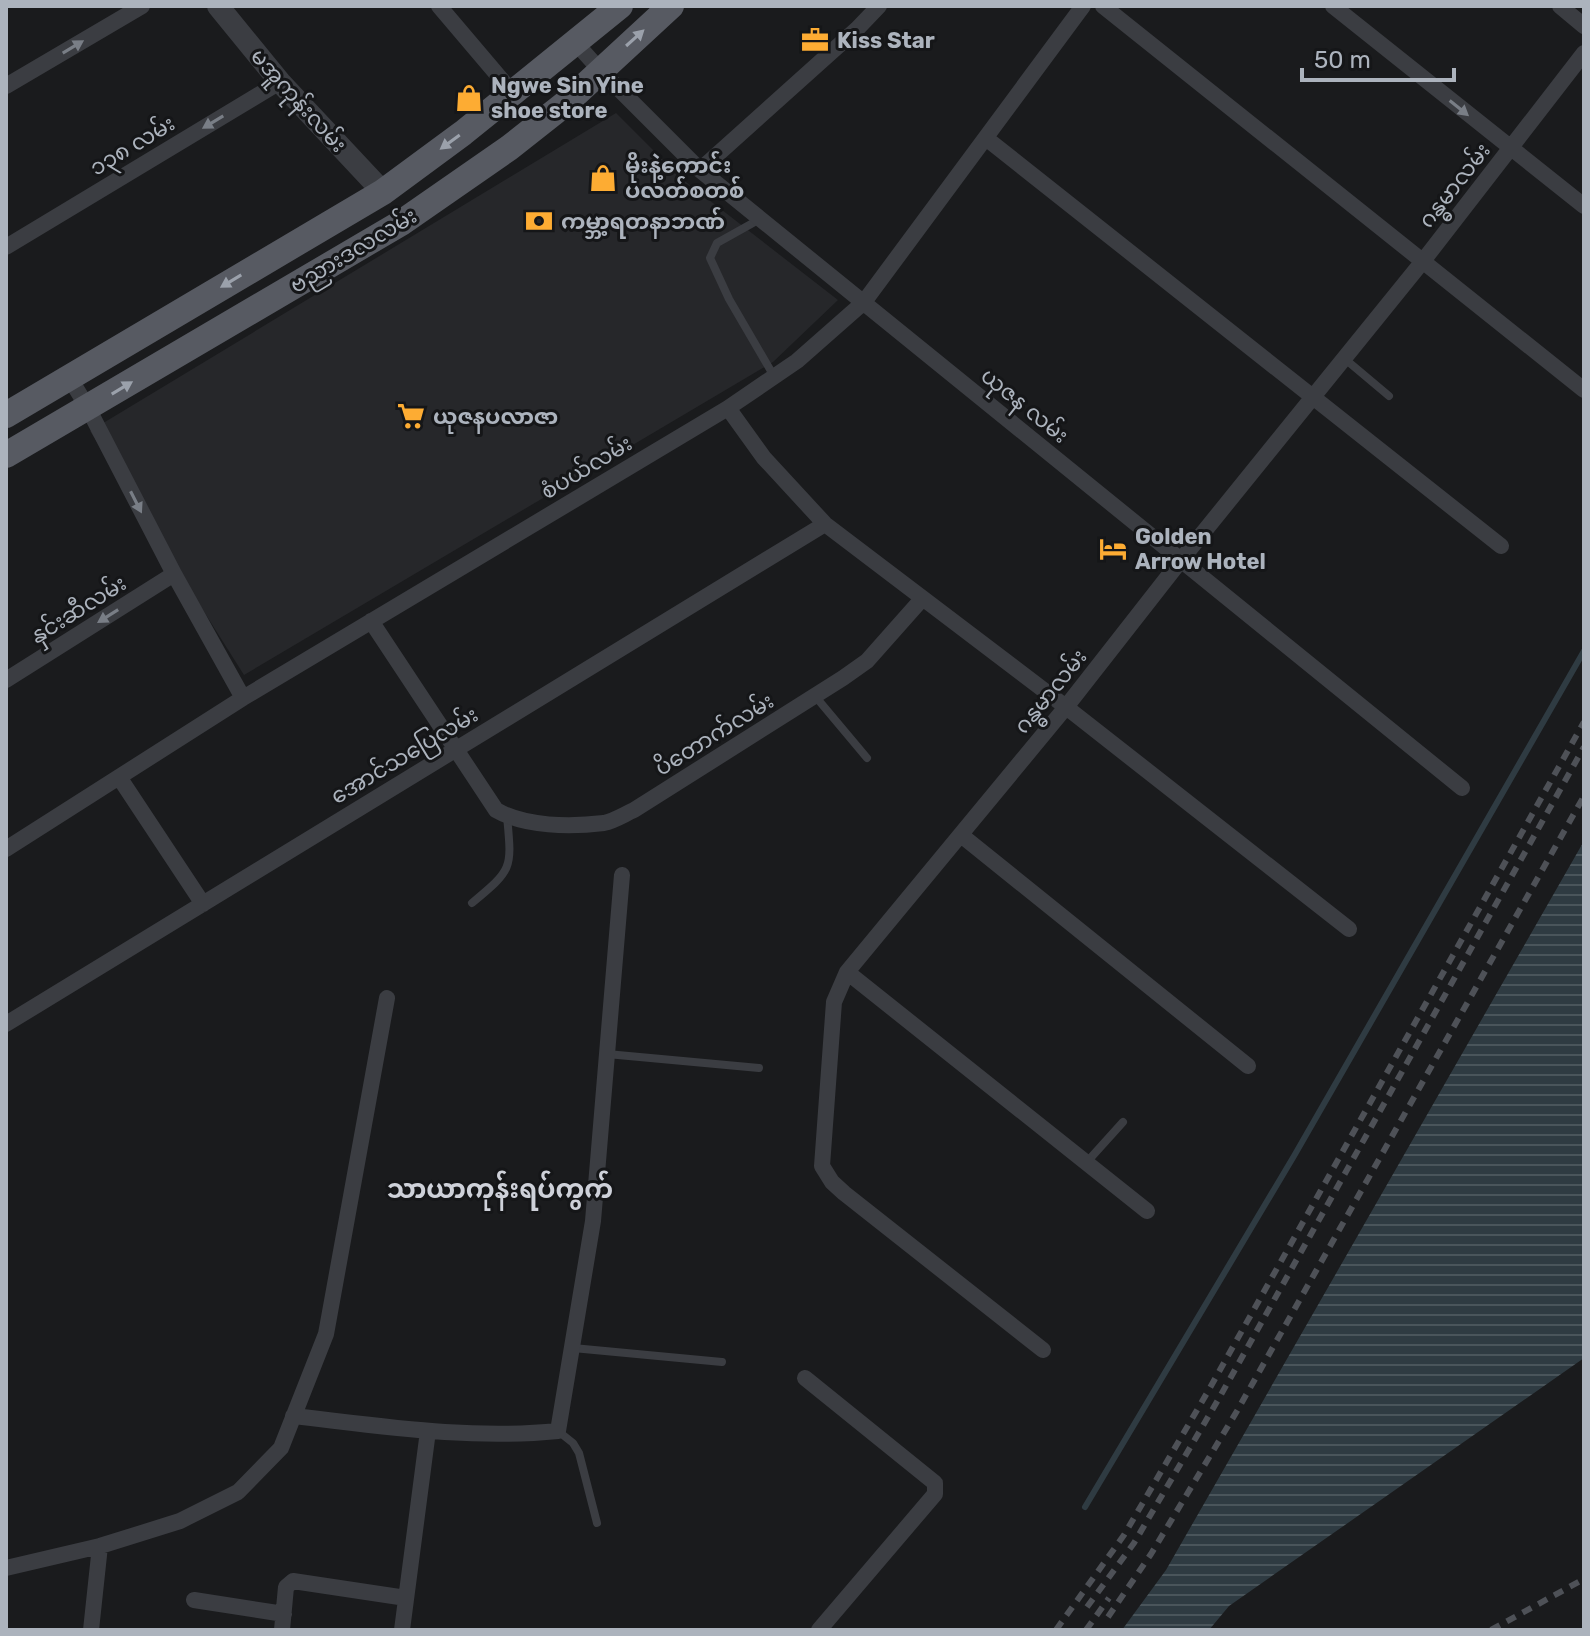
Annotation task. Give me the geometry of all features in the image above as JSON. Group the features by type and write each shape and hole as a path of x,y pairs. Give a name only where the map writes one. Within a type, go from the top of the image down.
{"main road":[{"name":"ဗညားဒလလမ်း","path":"6,415 383,192 463,133 620,6"},
{"name":"ဗညားဒလလမ်း","path":"6,455 401,223 509,148 566,103 671,6"}],"street":[{"path":"6,86 142,6"},
{"name":"မအူကုန်းလမ်း","path":"218,6 280,82 383,192"},
{"path":"439,6 512,92"},
{"path":"700,170 879,6"},
{"name":"စံပယ်လမ်း","path":"6,849 243,698 775,378 864,302 1083,6"},
{"path":"1103,6 1584,390"},
{"path":"1333,6 1584,206"},
{"path":"1560,6 1584,26"},
{"name":"ယုဇန လမ်း","path":"574,41 700,170 1462,788"},
{"name":"ဂန္ဓမာလမ်း","path":"1043,1350 844,1193 822,1166 834,1002 847,972 1066,707 1423,261 1584,53"},
{"name":"၁၃၈ လမ်း","path":"6,247 280,82"},
{"path":"987,139 1501,546"},
{"path":"69,377 243,698"},
{"path":"728,408 764,458 825,524 1066,707 1349,929"},
{"name":"အောင်သပြေလမ်း","path":"6,1024 825,524"},
{"name":"နှင်းဆီလမ်း","path":"6,680 174,574"},
{"name":"ပိတောက်လမ်း","path":"502,813 551,824 607,822 634,810 867,661 922,599"},
{"path":"371,621 455,750 502,813"},
{"path":"119,777 203,904"},
{"path":"961,835 1248,1066"},
{"path":"293,1416 428,1431 519,1435 558,1431 593,1221 622,875"},
{"path":"847,972 1147,1211"},
{"path":"6,1568 100,1546 180,1521 238,1492 281,1448 326,1334 387,998"},
{"path":"805,1378 935,1483 935,1494 819,1630"},
{"path":"402,1630 428,1431"},
{"path":"91,1630 100,1546"},
{"path":"194,1600 283,1622 286,1587 293,1581 406,1598"}],"lane":[{"path":"760,218 717,243 710,258 729,299 775,378"},
{"path":"1345,359 1389,396"},
{"path":"815,696 867,758"},
{"path":"472,903 503,878 511,856 502,813"},
{"path":"607,1054 759,1068"},
{"path":"1086,1163 1123,1122"},
{"path":"573,1348 722,1362"},
{"path":"558,1431 573,1443 579,1453 597,1523"}],"shaded area":[{"name":"ယုဇနပလာဇာ","path":"616,113 682,179 838,300 773,362 244,675 90,431"},
{"path":"1584,841 1584,1358 1229,1606 1209,1630 1122,1630 1166,1570"}],"waterway":[{"path":"1085,1507 1294,1156 1584,651"}],"railway":[{"path":"1056,1630 1124,1535 1207,1393 1584,722"},
{"path":"1087,1607 1134,1543 1218,1400 1584,747"},
{"path":"1108,1617 1151,1554 1237,1411 1584,796"},
{"path":"1491,1630 1584,1579"},
{"path":"1086,1630 1109,1598"}],"place":[{"name":"Kiss Star","path":"815,40"},
{"name":"Ngwe Sin Yine shoe store","path":"469,98"},
{"name":"မိုးနဲ့ကောင်း ပလတ်စတစ်","path":"603,178"},
{"name":"ကမ္ဘာ့ရတနာဘဏ်","path":"539,221"},
{"name":"ယုဇနပလာဇာ","path":"411,416"},
{"name":"Golden Arrow Hotel","path":"1113,549"}],"district":[{"name":"သာယာကုန်းရပ်ကွက်","path":"500,1189"}]}
